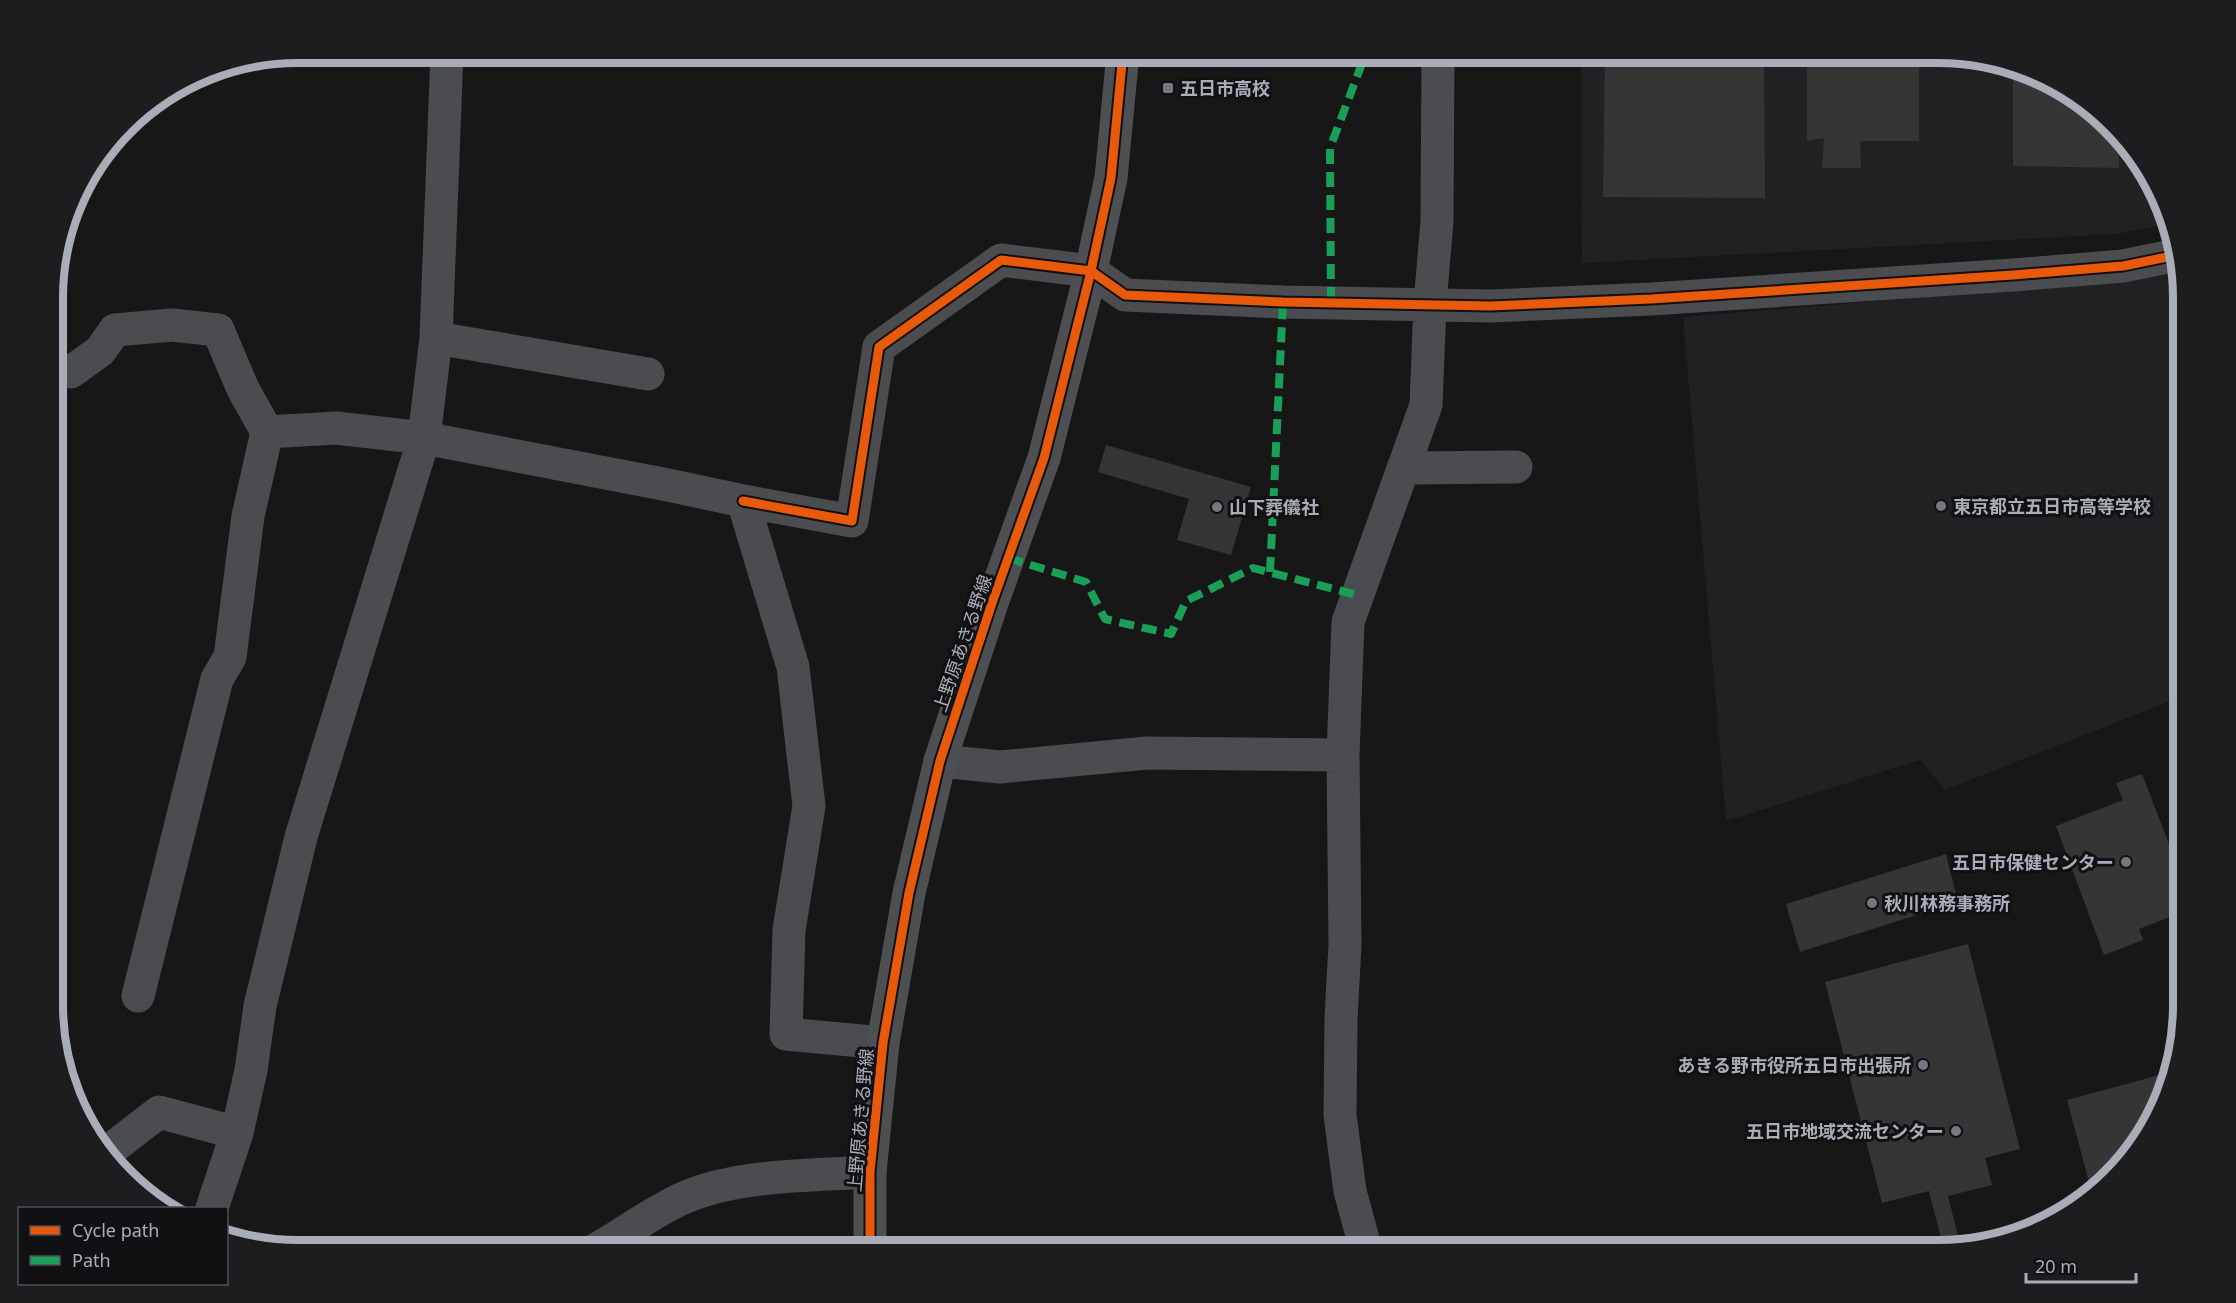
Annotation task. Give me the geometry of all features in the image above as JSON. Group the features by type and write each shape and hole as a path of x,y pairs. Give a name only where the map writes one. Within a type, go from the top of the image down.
{"main road":[{"name":"上野原あきる野線","path":"870,1240 870,1172 883,1043 909,893 940,760 992,603 1044,458 1091,271 1111,178 1122,63"}],"street":[{"path":"213,1207 237,1133 251,1070 260,1006 301,837 424,438 436,338 447,63"},
{"path":"1363,1240 1350,1191 1340,1115 1341,1018 1345,945 1343,755 1348,622 1426,405 1430,304 1437,221 1438,63"},
{"path":"267,432 336,428 424,438 852,521 879,347 1002,260 1091,271 1125,295 1283,302 1490,306 1651,299 2123,266 2169,257"},
{"path":"63,370 71,372 100,351 115,330 172,325 218,330 243,389 267,432 248,516 230,657 217,679 138,996"},
{"path":"436,338 648,374"},
{"path":"1403,468 1516,467"},
{"path":"743,501 793,667 809,806 789,930 786,1034 883,1043"},
{"path":"940,760 1000,767 1147,753 1343,755"},
{"path":"112,1148 159,1112 237,1133"},
{"path":"612,1240 679,1200 722,1186 780,1178 870,1172"},
{"path":"636,1240 651,1217"}],"shaded area":[{"path":"1581,63 1938,63 1968,65 1999,71 2042,87 2093,121 2115,143 2133,168 2149,194 2162,225 2117,234 1582,263"},
{"name":"東京都立五日市高等学校","path":"2171,270 2173,700 1945,790 1920,760 1726,821 1683,317 2126,281"}],"building":[{"path":"1605,63 1764,63 1765,198 1603,197"},
{"path":"1807,63 1919,63 1919,141 1860,141 1861,168 1822,168 1824,138 1807,141"},
{"path":"2013,75 2042,87 2068,103 2093,121 2118,147 2119,168 2013,166"},
{"path":"1106,445 1251,487 1231,555 1177,540 1189,499 1098,472"},
{"name":"五日市保健センター","path":"2142,774 2171,849 2173,848 2173,922 2170,917 2139,929 2143,940 2104,955 2056,826 2123,800 2116,783"},
{"name":"秋川林務事務所","path":"1946,854 1958,902 1800,952 1786,904"},
{"name":"あきる野市役所五日市出張所","path":"1968,944 2020,1149 1985,1158 1992,1185 1948,1196 1959,1239 1941,1240 1929,1191 1882,1203 1825,982"},
{"path":"2163,1074 2149,1109 2133,1135 2115,1160 2090,1184 2067,1100"}],"marked path":[{"path":"1331,302 1330,148 1362,63"},
{"path":"1270,572 1283,302"},
{"path":"1008,558 1086,582 1105,619 1171,634 1186,601 1253,568 1357,595"}],"cycle path":[{"path":"870,1240 870,1172 883,1043 909,893 940,761 992,603 1044,458 1091,271 1111,178 1122,63"},
{"path":"743,501 852,521 879,347 1001,260 1091,271 1125,295 1283,302 1490,306 1651,299 2013,275 2123,266 2169,257"}],"place":[{"name":"五日市高校","path":"1168,88"},
{"name":"東京都立五日市高等学校","path":"1941,506"},
{"name":"山下葬儀社","path":"1217,507"},
{"name":"五日市保健センター","path":"2126,862"},
{"name":"秋川林務事務所","path":"1872,903"},
{"name":"あきる野市役所五日市出張所","path":"1923,1065"},
{"name":"五日市地域交流センター","path":"1956,1131"}]}
